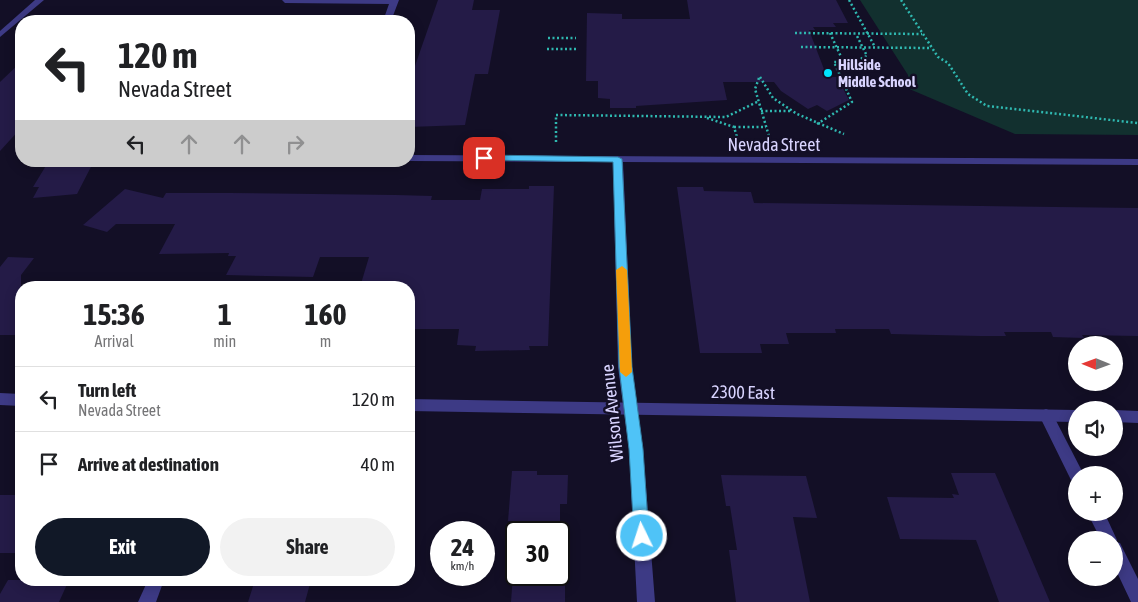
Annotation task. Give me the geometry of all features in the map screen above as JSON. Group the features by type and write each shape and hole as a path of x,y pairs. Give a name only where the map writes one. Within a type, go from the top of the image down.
{"street":[{"path":"23,15 40,0"},
{"path":"285,1 395,1 389,15"},
{"path":"0,35 15,22"},
{"name":"Nevada Street","path":"415,158 1138,162"},
{"name":"Wilson Avenue","path":"618,159 625,367 632,409 646,602"},
{"path":"0,399 15,400"},
{"name":"2300 East","path":"415,406 1068,416"},
{"path":"1046,415 1072,466"},
{"path":"1123,416 1138,417"},
{"path":"1123,568 1138,597"},
{"path":"147,602 154,586"}],"path":[{"path":"848,0 876,47"},
{"path":"900,0 938,57 948,63 968,94 987,106 1138,123"},
{"path":"795,33 923,34"},
{"path":"830,33 843,62"},
{"path":"817,124 852,102 834,62 856,61 867,56 856,34"},
{"path":"548,38 576,38"},
{"path":"801,47 932,48"},
{"path":"547,49 576,49"},
{"path":"772,144 754,89 760,77 773,98 792,111 817,124 844,134"},
{"path":"556,142 556,116 726,117 758,101"},
{"path":"761,111 792,111"},
{"path":"704,117 734,127 766,127"},
{"path":"734,127 739,144"}],"green space":[{"path":"860,0 1138,0 1138,135 1015,134 907,88 908,75"}],"building":[{"path":"438,0 474,0 472,10 500,10 488,74 475,74 465,125 415,127 415,66"},
{"path":"687,0 836,0 848,23 833,23 836,27 813,27 815,30 809,30 827,77 837,77 849,100 827,111 817,105 808,109 781,91 774,82 723,82 727,100 636,106 636,108 610,108 610,99 598,98 598,81 586,81 587,13 622,14 622,19 690,19"},
{"path":"15,68 15,135 0,151 0,82"},
{"path":"45,167 91,167 77,194 33,198 39,187 33,187"},
{"path":"529,186 554,186 548,346 529,346 530,350 475,351 476,346 457,345 459,329 415,329 415,281 362,281 369,257 320,257 313,277 226,275 236,256 228,256 229,253 159,254 175,224 116,224 107,232 83,225 125,189 163,198 166,193 229,193 432,196 431,200 480,200 482,189 529,189"},
{"path":"677,187 703,187 704,191 751,192 754,203 1138,208 1138,336 1082,335 1068,337 1053,337 1051,332 1004,332 1006,336 891,334 889,329 835,329 836,333 786,333 789,344 760,344 762,353 700,353"},
{"path":"8,257 34,258 21,275 21,281 15,281 15,335 0,335 0,267"},
{"path":"512,471 537,471 537,475 568,475 567,504 560,504 560,521 508,521"},
{"path":"951,473 995,473 1050,602 999,602 976,540 900,539 887,497 954,498 952,494 959,495"},
{"path":"721,475 806,476 817,518 793,517 810,602 736,602 729,550 737,550 730,506 726,506"},
{"path":"0,495 15,495 15,553 0,553"},
{"path":"8,580 15,580 15,586 66,586 59,602 0,602 0,594"},
{"path":"253,586 309,586 305,602 248,602"},
{"path":"512,586 565,586 565,602 511,602"}],"slow traffic":[{"path":"622,270 626,372"}],"place":[{"name":"Hillside Middle School","path":"828,73"}],"route":[{"path":"484,158 618,159 625,367 632,409 642,536"}]}
